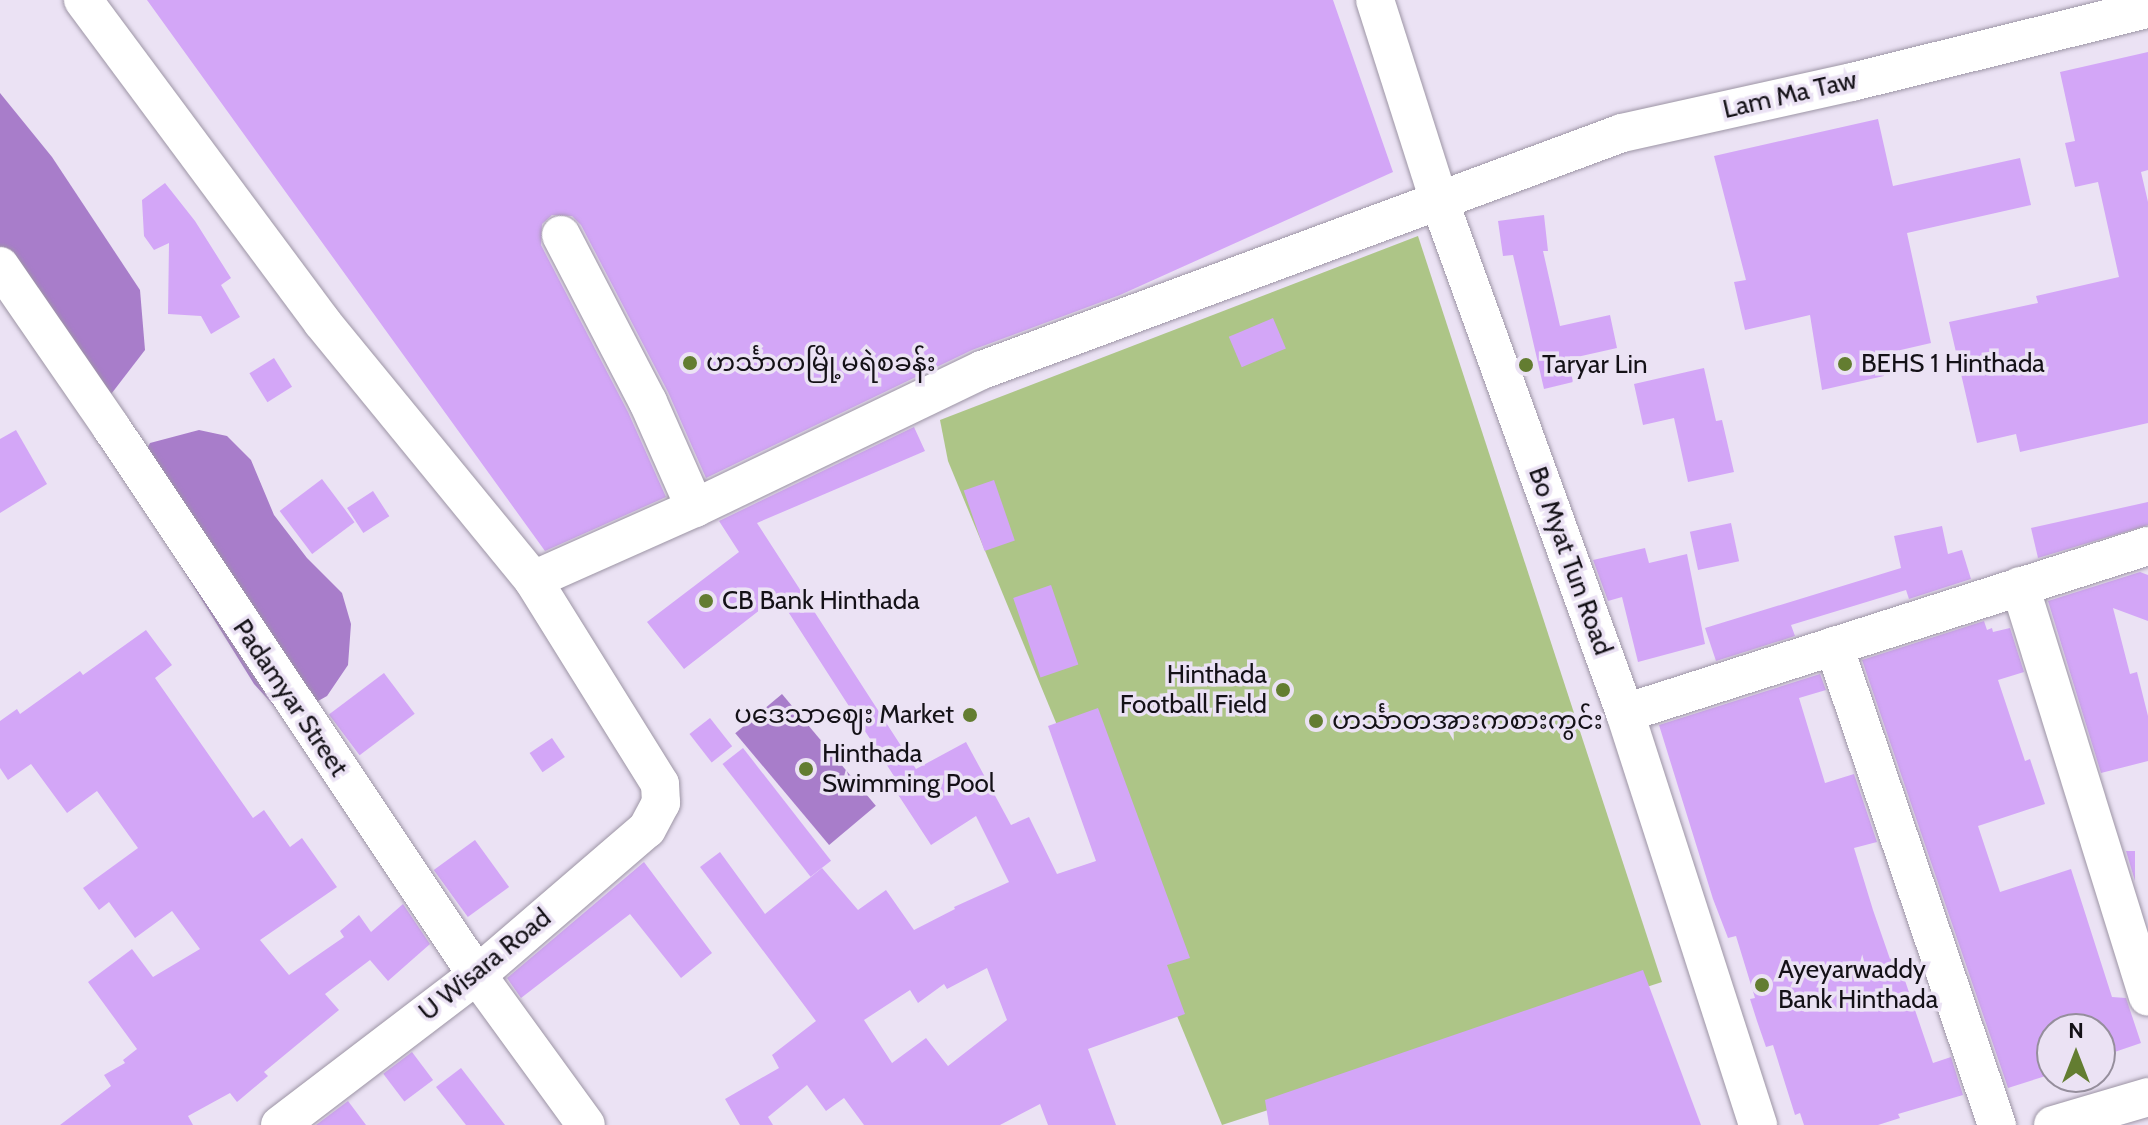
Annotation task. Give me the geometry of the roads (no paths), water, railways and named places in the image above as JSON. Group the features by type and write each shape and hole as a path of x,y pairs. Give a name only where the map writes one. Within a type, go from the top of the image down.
{"street":[{"path":"83,0 322,322 533,580"},
{"name":"Bo Myat Tun Road","path":"1375,0 1439,200 1625,713 1758,1125"},
{"name":"Lam Ma Taw","path":"533,580 695,508 982,370 1622,133 1852,82 2148,9"},
{"path":"561,235 648,402 695,508"},
{"name":"Padamyar Street","path":"0,266 477,975 586,1125"},
{"path":"1625,713 2148,546"},
{"name":"U Wisara Road","path":"280,1125 477,975 647,829 661,803 660,784 533,580"},
{"path":"2020,586 2148,996"},
{"path":"1834,646 1997,1125"},
{"path":"2053,1125 2148,1097"}],"place":[{"name":"ဟင်္သာတမြို့မရဲစခန်း","path":"690,363"},
{"name":"BEHS 1 Hinthada","path":"1845,364"},
{"name":"Taryar Lin","path":"1526,365"},
{"name":"CB Bank Hinthada","path":"706,601"},
{"name":"Hinthada Football Field","path":"1283,690"},
{"name":"ပဒေသာဈေး Market","path":"970,715"},
{"name":"ဟင်္သာတအားကစားကွင်း","path":"1316,721"},
{"name":"Hinthada Swimming Pool","path":"806,769"},
{"name":"Ayeyarwaddy Bank Hinthada","path":"1762,985"}]}
